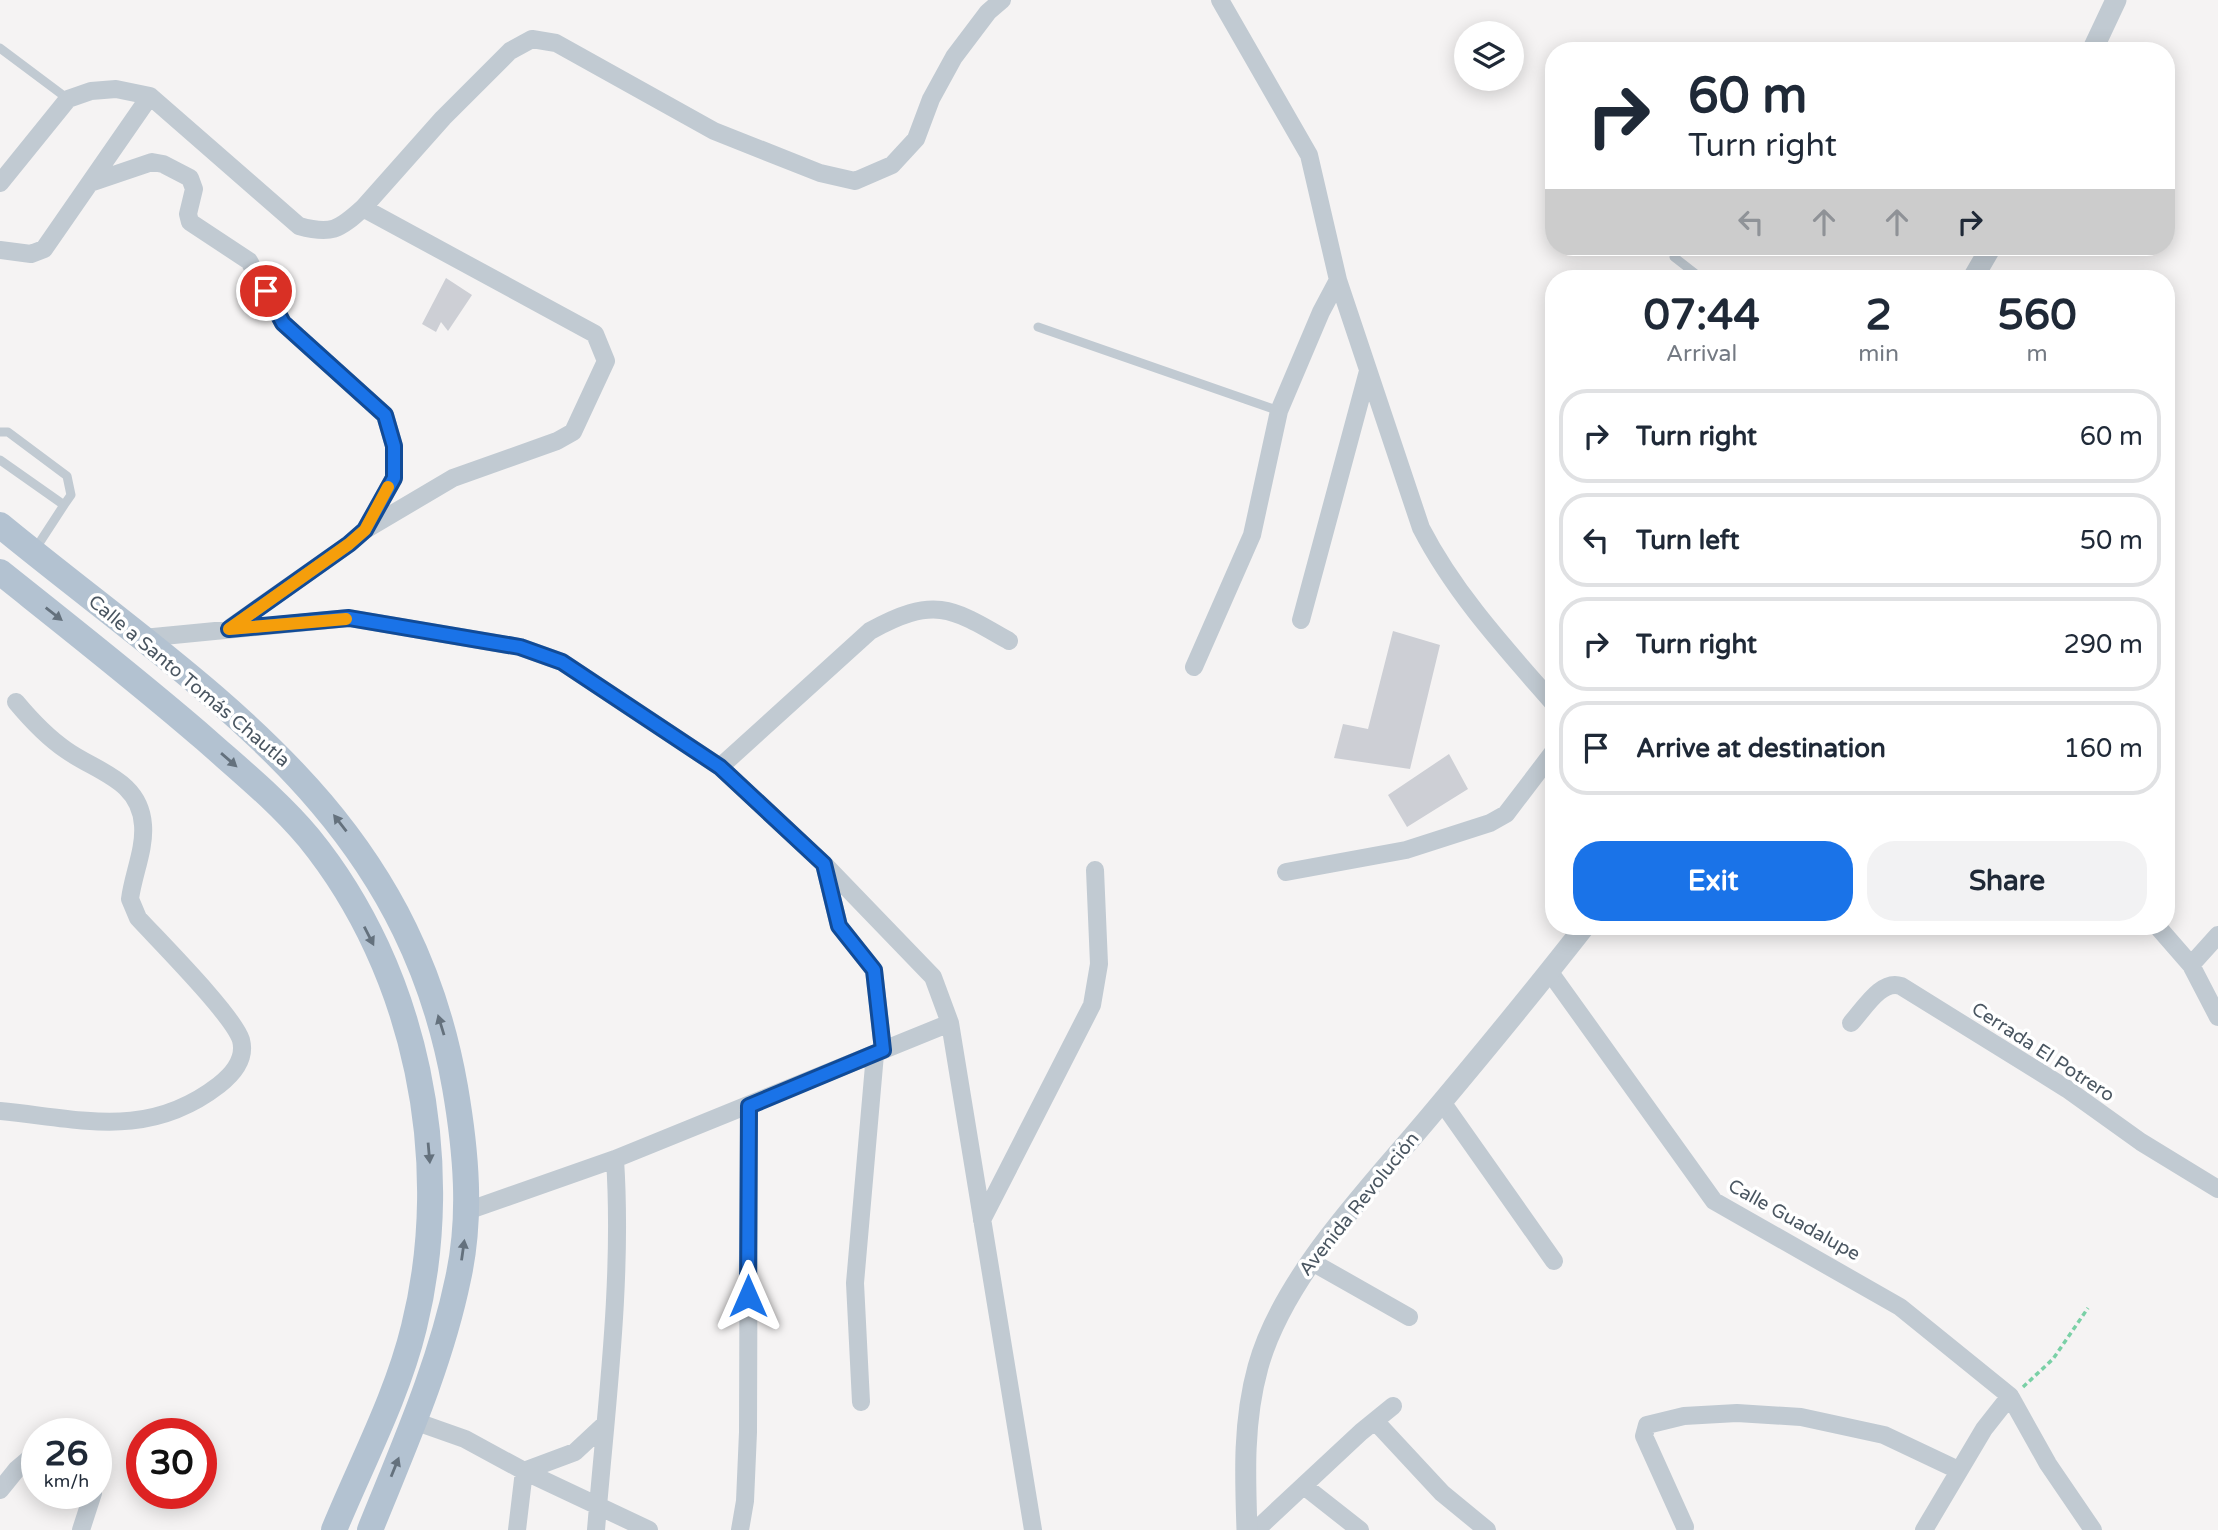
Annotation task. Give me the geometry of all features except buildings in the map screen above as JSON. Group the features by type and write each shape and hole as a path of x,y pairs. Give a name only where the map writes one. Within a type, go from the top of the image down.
{"main road":[{"name":"Calle a Santo Tomás Chautla","path":"0,525 143,638 290,766 329,809 381,883 422,964 446,1042 463,1139 467,1211 458,1278 449,1317 414,1421 370,1530"},
{"name":"Calle a Santo Tomás Chautla","path":"0,572 119,666 285,810 324,857 353,905 393,988 420,1080 431,1177 422,1286 414,1328 401,1368 334,1530"}],"street":[{"path":"0,183 68,99 91,91 116,89 150,96 299,226 315,230 341,228 363,208 443,118 510,51 532,39 556,43 714,131 821,173 855,181 892,165 916,139 931,99 954,57 988,12 1002,0"},
{"path":"1220,0 1309,155 1338,280 1421,528 1438,561 1460,592 1545,693"},
{"path":"2096,42 2116,0"},
{"path":"0,250 31,254 44,249 150,96"},
{"path":"90,183 152,162 163,164 190,178 194,189 188,214 190,222 249,261 283,323 385,415 394,446 394,478 365,530"},
{"path":"229,629 365,530 453,478 557,441 573,432 606,361 595,334 363,208"},
{"path":"1194,667 1252,535 1279,411 1321,312 1338,280"},
{"path":"1301,620 1368,371"},
{"path":"720,767 870,631 893,618 936,608 959,612 1009,641"},
{"path":"143,638 349,618 520,647 562,662 720,767 824,864 933,977 950,1023 1033,1530"},
{"path":"0,1111 120,1123 167,1115 208,1093 234,1071 242,1051 241,1042 220,1009 138,918 133,907 130,899 143,825 135,799 127,787 110,774 67,751 34,724 16,702"},
{"path":"1286,872 1406,850 1490,823 1506,814 1545,763"},
{"path":"824,864 839,926 874,970 879,1052 855,1283 861,1402"},
{"path":"982,1220 1092,1004 1100,964 1095,870"},
{"name":"Avenida Revolución","path":"1247,1530 1245,1435 1258,1365 1281,1309 1311,1262 1578,935"},
{"path":"2165,935 2191,965 2218,1017"},
{"path":"2191,965 2218,935"},
{"name":"Calle Guadalupe","path":"1549,971 1714,1201 1900,1307 2010,1396"},
{"name":"Cerrada El Potrero","path":"1851,1023 1883,988 1890,984 1901,986 2067,1089 2141,1142 2218,1189"},
{"path":"467,1211 615,1159 950,1023"},
{"path":"1442,1102 1554,1261"},
{"path":"740,1530 745,1501 748,1432 749,1106"},
{"path":"596,1530 617,1237 615,1159"},
{"path":"1311,1262 1409,1317"},
{"path":"1924,1530 1984,1429 2010,1396 2048,1464 2093,1530"},
{"path":"1256,1530 1394,1406"},
{"path":"1685,1527 1644,1436 1647,1425 1685,1416 1737,1413 1801,1418 1884,1435 1958,1470"},
{"path":"414,1421 465,1439 524,1471 649,1530"},
{"path":"1375,1421 1442,1493 1487,1530"},
{"path":"524,1471 576,1452 605,1424"},
{"path":"0,1490 21,1465"},
{"path":"517,1530 524,1471"},
{"path":"1304,1486 1360,1530"},
{"path":"81,1530 88,1509"}],"lane":[{"path":"0,48 68,99"},
{"path":"1674,257 1691,270"},
{"path":"1038,327 1279,411"},
{"path":"0,432 8,432 66,476 71,495 33,552"},
{"path":"0,460 64,505"}],"path":[{"path":"2010,1396 2047,1367 2088,1308"}],"slow traffic":[{"path":"346,619 229,629 365,530 388,487"}],"route":[{"path":"266,291 283,323 385,415 394,446 394,478 365,530 229,629 349,618 520,647 562,662 720,767 824,864 839,926 874,970 883,1050 749,1106 748,1296"}]}
